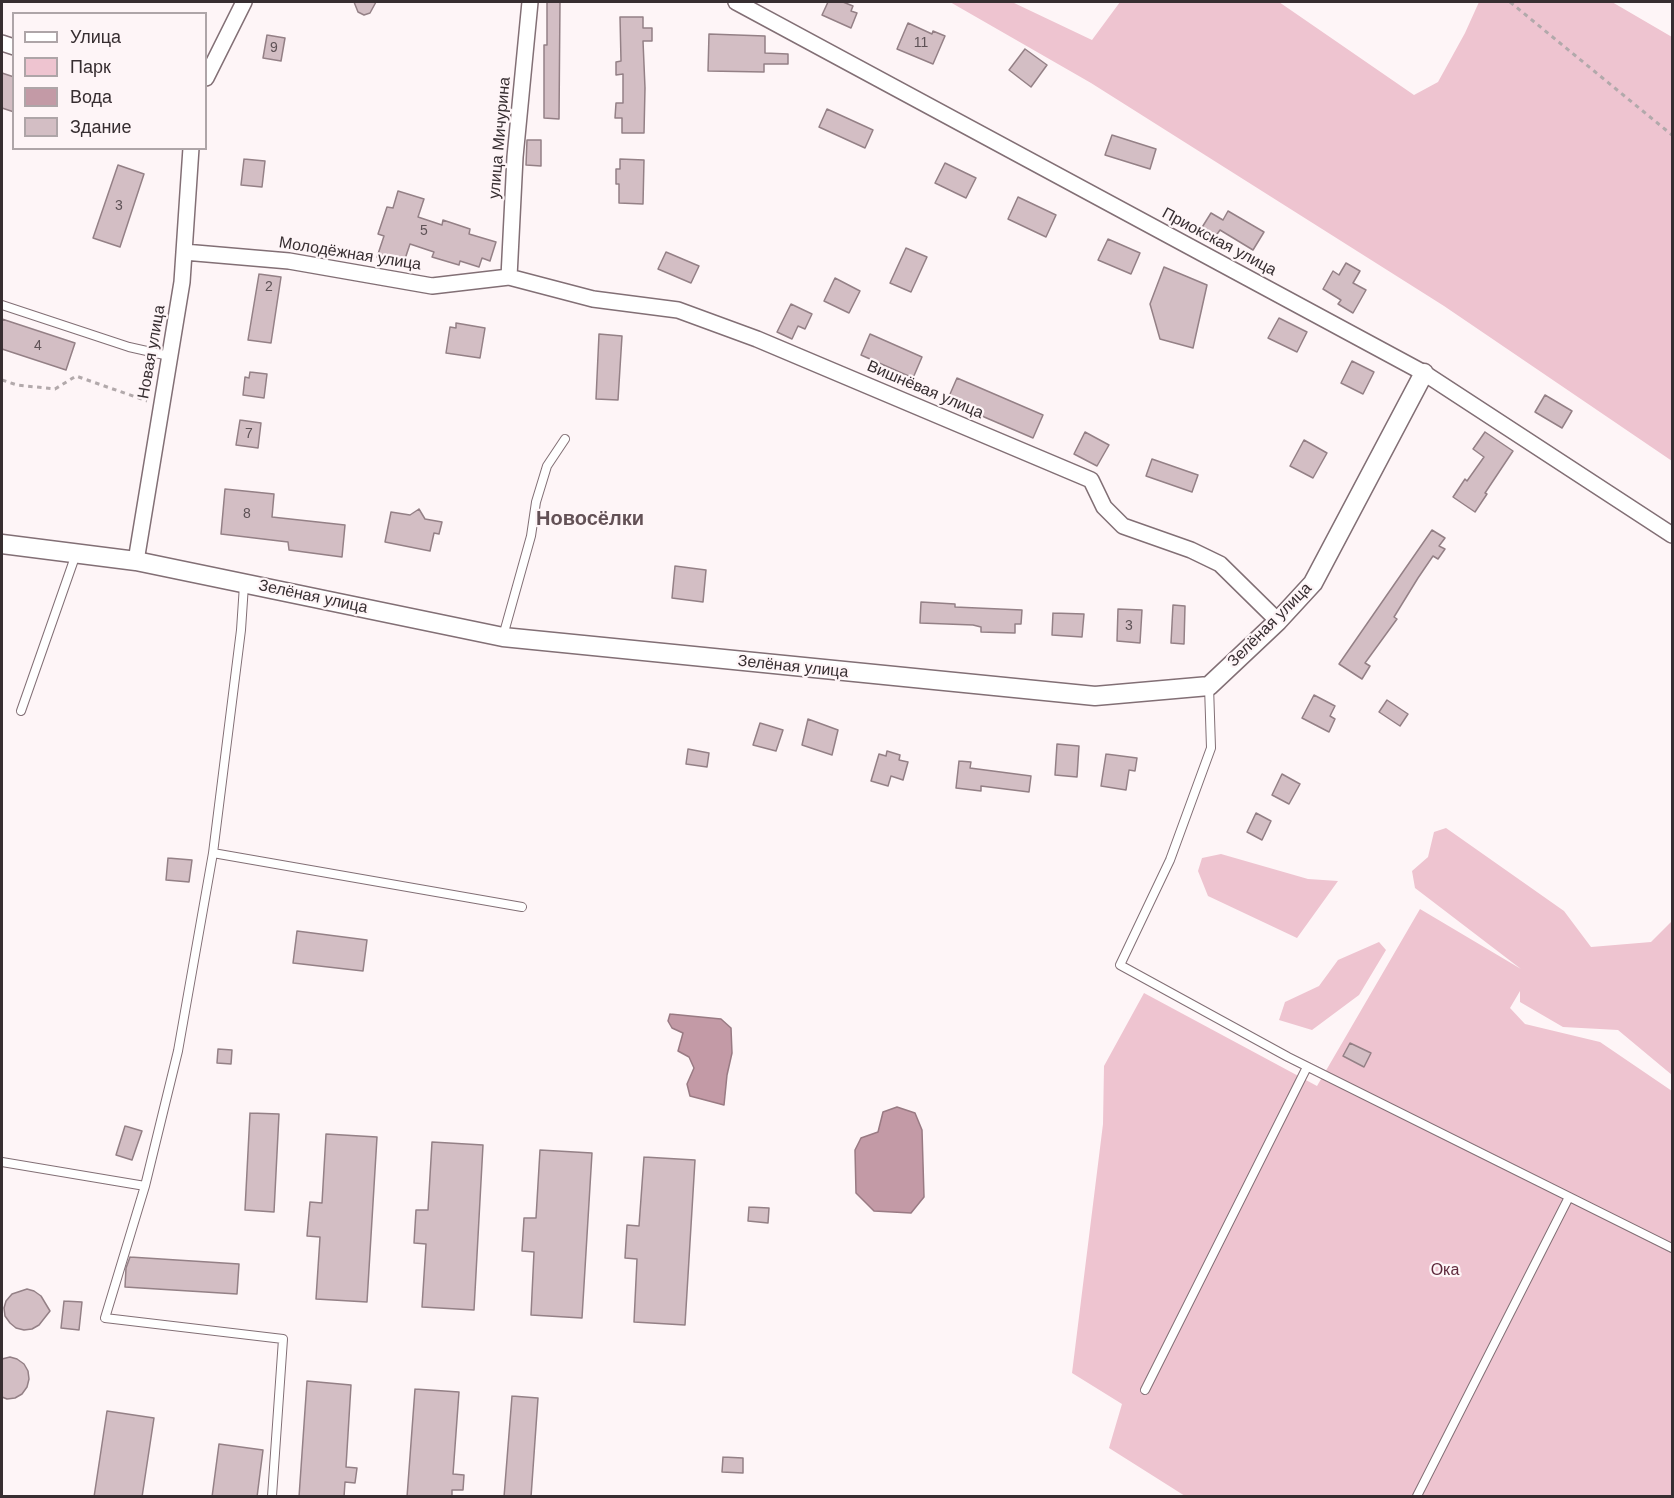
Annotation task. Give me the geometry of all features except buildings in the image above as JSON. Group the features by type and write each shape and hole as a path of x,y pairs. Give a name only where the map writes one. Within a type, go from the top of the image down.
{"street":[{"path":"207,76 244,2"},
{"name":"улица Мичурина","path":"509,277 515,157 530,2"},
{"name":"Приокская улица","path":"736,2 1424,373 1672,535"},
{"name":"Новая улица","path":"136,561 182,282 191,150"},
{"name":"Молодёжная улица","path":"184,252 288,261 432,286 509,277"},
{"name":"Вишнёвая улица","path":"509,277 593,299 678,310 757,339 1091,480 1104,507 1123,526 1191,550 1220,564 1278,621"},
{"name":"Зелёная улица","path":"2,544 136,561 503,637 1095,696 1209,686 1278,621 1313,583 1424,373"}],"lane":[{"path":"2,305 129,347 169,356"},
{"path":"503,637 531,536 536,502 547,466 565,439"},
{"path":"21,711 76,553"},
{"path":"244,583 241,630 213,853 178,1051 145,1186 105,1318 283,1339 272,1497"},
{"path":"1209,686 1211,748 1170,860 1120,965 1307,1067 1672,1248"},
{"path":"213,853 522,907"},
{"path":"1145,1390 1307,1067"},
{"path":"2,1162 145,1186"},
{"path":"1417,1497 1569,1197"}],"path":[{"path":"1510,2 1672,135"},
{"path":"2,380 16,385 56,389 76,376 161,405"}],"green space":[{"path":"950,2 1012,2 1092,40 1120,2 1279,2 1414,95 1438,82 1479,2 1612,2 1672,37 1672,461 1444,306 1091,83"},
{"name":"Ока","path":"1446,828 1564,911 1591,947 1651,942 1672,921 1672,1075 1618,1030 1563,1027 1520,1002 1520,991 1510,1008 1525,1024 1600,1042 1672,1091 1672,1496 1185,1496 1109,1448 1122,1404 1072,1373 1103,1124 1104,1066 1144,993 1317,1086 1420,909 1521,969 1415,888 1412,871 1428,857 1434,832"},
{"path":"1221,854 1308,879 1338,881 1297,938 1208,896 1198,871 1202,858"},
{"path":"1379,942 1386,950 1359,995 1312,1030 1279,1020 1285,1002 1319,986 1338,960"}],"water":[{"path":"670,1014 721,1019 731,1028 732,1053 724,1105 690,1096 687,1084 694,1068 689,1057 678,1051 683,1033 672,1028 668,1021"},
{"path":"897,1107 915,1113 922,1130 924,1197 911,1213 874,1211 856,1193 855,1150 861,1138 878,1132 883,1112"}],"district":[{"name":"Новосёлки","path":"590,519"}]}
